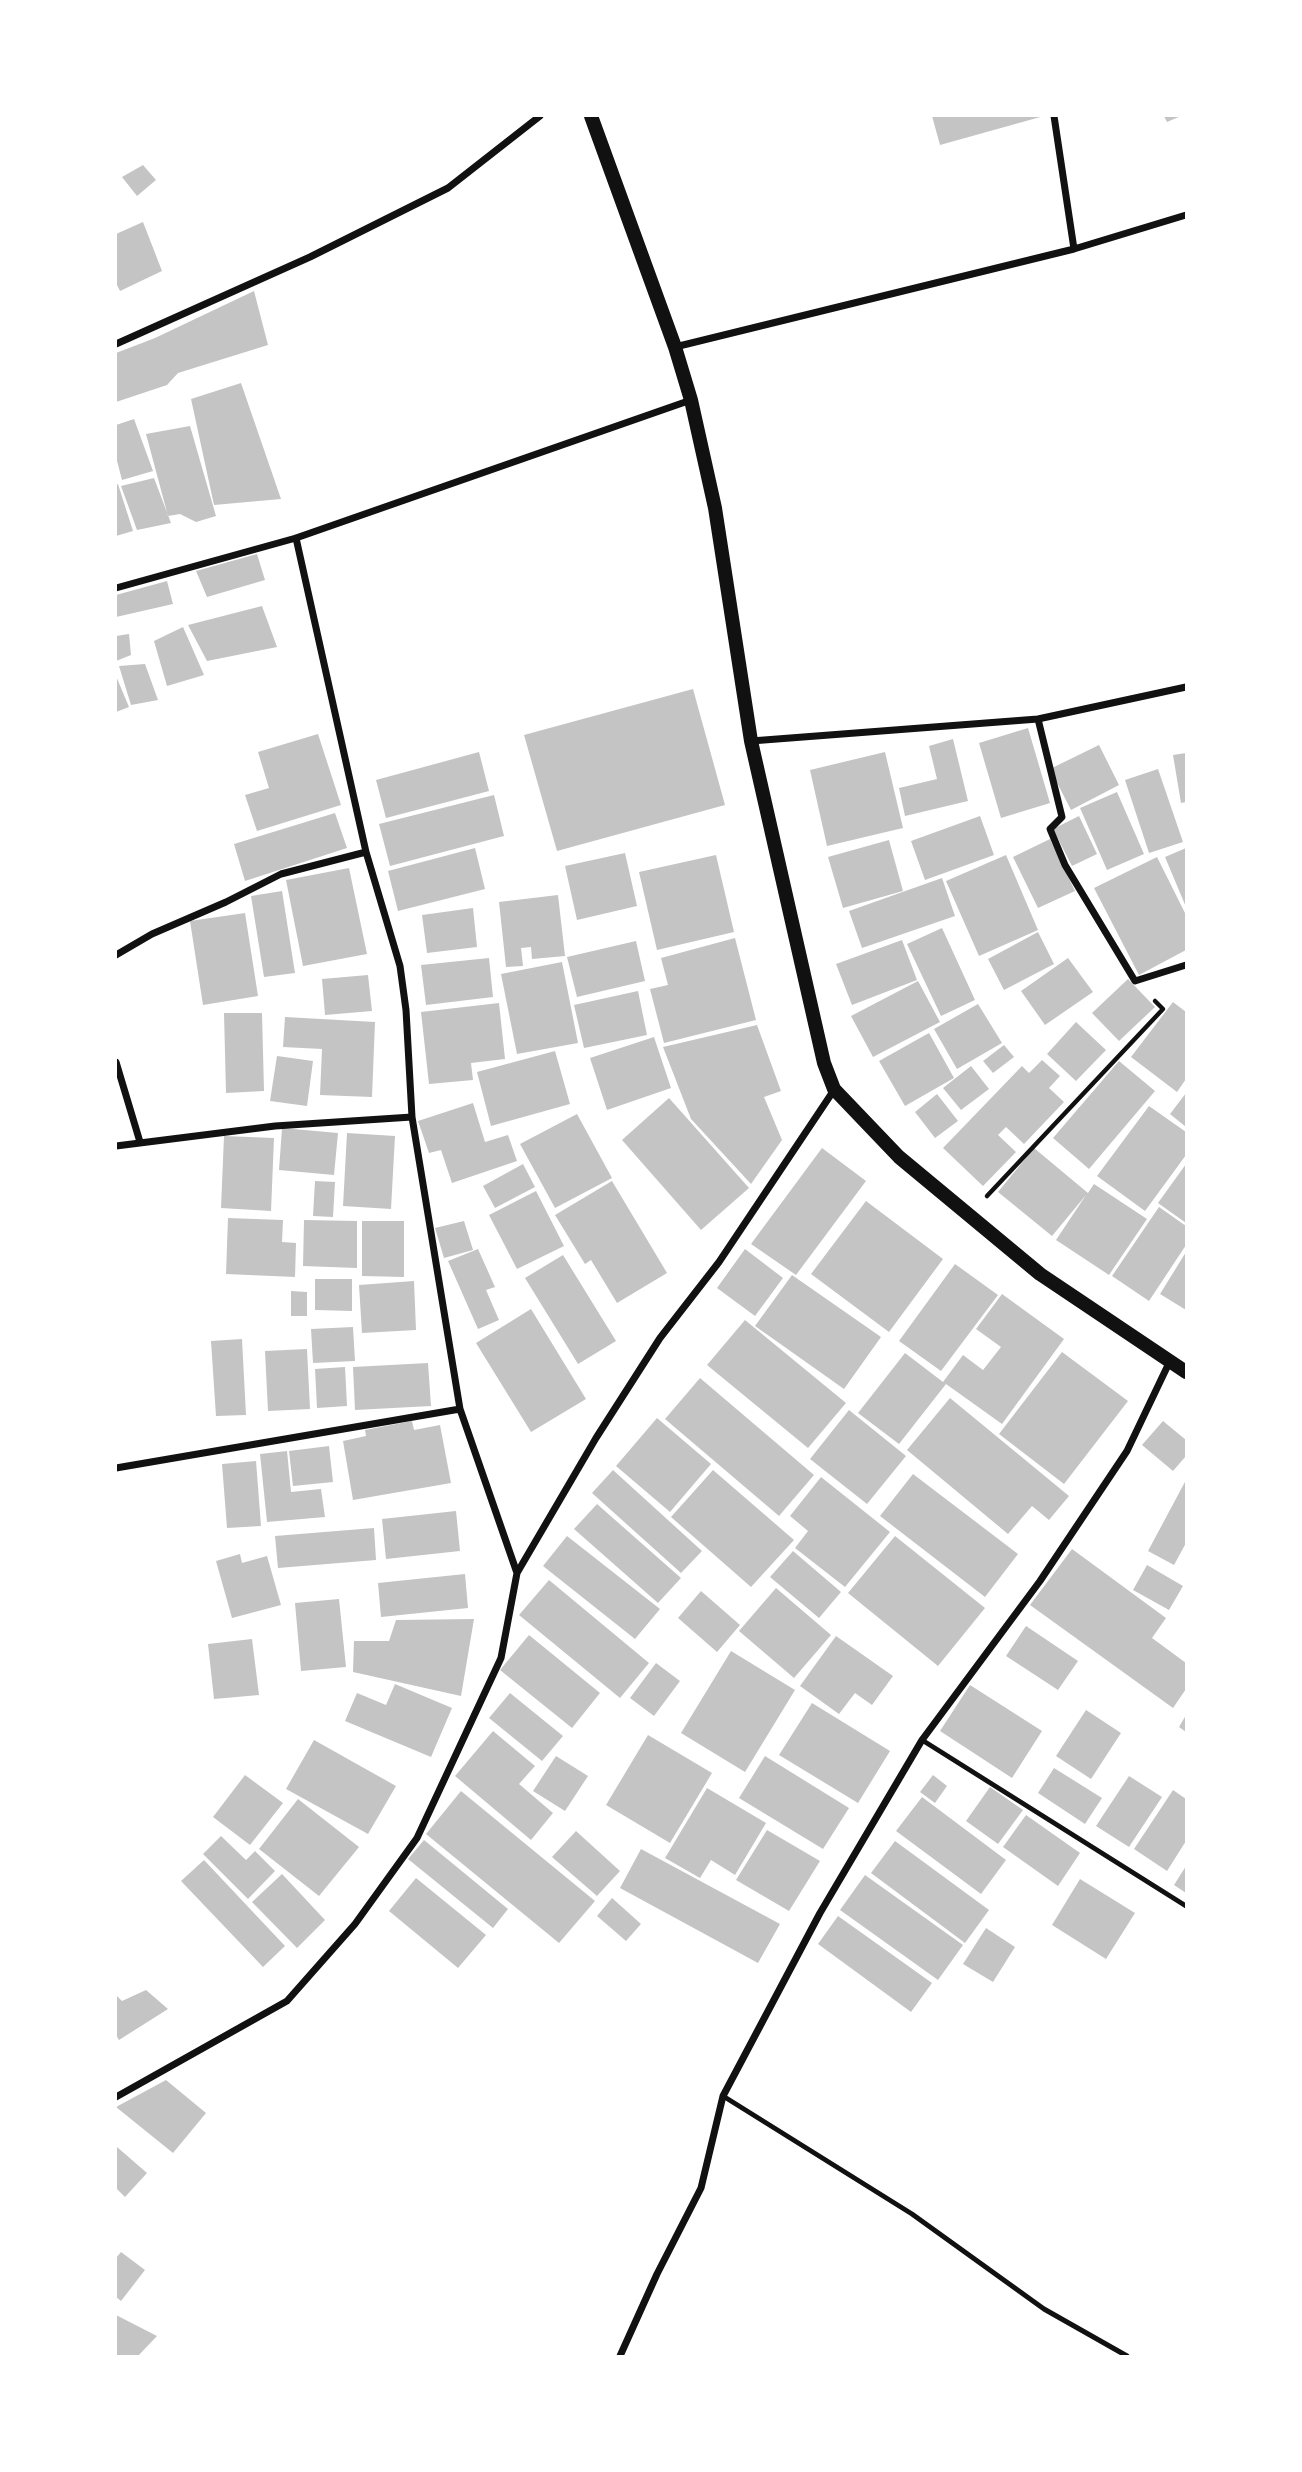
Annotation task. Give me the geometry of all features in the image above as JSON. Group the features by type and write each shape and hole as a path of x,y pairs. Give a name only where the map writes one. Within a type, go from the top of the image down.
{"main road":[{"path":"591,116 675,347 691,400 715,508 751,741 824,1063 834,1089 899,1157 1040,1274 1186,1372"}],"street":[{"path":"116,344 310,257 448,188 540,116"},
{"path":"1054,116 1074,249"},
{"path":"675,347 1074,249 1186,215"},
{"path":"116,588 296,538 691,400"},
{"path":"296,538 366,852 400,967 406,1010 412,1117 460,1409 517,1573"},
{"path":"751,741 1038,719 1186,687"},
{"path":"1038,719 1062,817 1050,829 1065,865 1135,981 1186,965"},
{"path":"116,955 152,934 226,902 281,874 366,852"},
{"path":"116,1062 140,1142"},
{"path":"116,2097 287,2001 355,1924 417,1838 501,1658 517,1573 596,1438 660,1338 719,1262 834,1089"},
{"path":"116,1146 275,1126 412,1117"},
{"path":"620,2357 657,2274 701,2188 723,2095 820,1913 922,1740 1040,1581 1127,1451 1169,1363"},
{"path":"116,1468 460,1409"}],"lane":[{"path":"922,1740 1186,1906"},
{"path":"723,2095 912,2214 1044,2309 1127,2357"}],"path":[{"path":"969,1215 1163,1009 1135,981"}],"building":[{"path":"932,116 1044,116 940,145"},
{"path":"1164,116 1181,116 1167,122"},
{"path":"143,165 156,180 137,196 122,177"},
{"path":"143,222 162,271 120,291 116,283 116,234"},
{"path":"254,291 268,345 178,373 167,385 116,402 116,353 155,338"},
{"path":"241,383 281,499 214,505 191,399"},
{"path":"134,419 153,471 122,480 116,457 116,425"},
{"path":"190,426 216,516 196,522 180,514 168,516 146,434"},
{"path":"154,478 171,523 137,530 121,486"},
{"path":"118,484 133,531 116,536 116,485"},
{"path":"257,554 265,580 207,597 196,571"},
{"path":"167,581 173,604 116,617 116,595"},
{"path":"262,606 277,647 207,661 188,625"},
{"path":"183,627 204,675 167,686 154,641"},
{"path":"129,634 131,655 116,661 116,636"},
{"path":"145,664 158,700 131,705 119,666"},
{"path":"116,676 129,707 116,712"},
{"path":"693,689 725,805 557,851 524,735"},
{"path":"1028,728 1050,803 1001,818 979,743"},
{"path":"318,734 341,805 257,831 245,795 269,788 258,752"},
{"path":"953,739 968,801 905,816 899,788 937,779 929,746"},
{"path":"1099,745 1119,785 1071,810 1050,769"},
{"path":"479,752 489,791 386,818 376,780"},
{"path":"885,752 903,828 827,846 810,770"},
{"path":"1186,753 1186,802 1181,803 1173,755"},
{"path":"1158,769 1183,842 1149,853 1125,780"},
{"path":"1117,792 1144,854 1107,870 1080,808"},
{"path":"494,795 504,836 390,866 379,824"},
{"path":"335,813 347,848 245,881 234,844"},
{"path":"980,816 994,855 925,880 911,841"},
{"path":"1079,816 1097,854 1072,866 1053,829"},
{"path":"1050,839 1075,891 1038,908 1013,857"},
{"path":"889,840 903,891 843,908 828,857"},
{"path":"475,848 485,889 398,911 388,871"},
{"path":"1186,848 1186,907 1165,857"},
{"path":"625,853 637,906 577,920 565,866"},
{"path":"716,855 734,932 657,950 639,872"},
{"path":"1006,855 1038,930 979,956 946,881"},
{"path":"1157,857 1186,915 1186,950 1139,975 1094,888"},
{"path":"349,868 367,954 303,966 286,880"},
{"path":"942,878 955,916 862,948 849,911"},
{"path":"282,891 295,973 264,977 251,896"},
{"path":"558,895 565,956 532,959 531,947 521,948 523,966 506,967 499,902"},
{"path":"473,908 477,947 427,953 422,915"},
{"path":"245,913 258,996 203,1005 190,921"},
{"path":"942,928 975,1000 941,1016 907,944"},
{"path":"1038,932 1054,964 1004,990 988,959"},
{"path":"735,938 756,1020 664,1043 650,989 668,985 661,958"},
{"path":"902,940 917,980 852,1005 836,964"},
{"path":"636,941 645,981 577,997 567,957"},
{"path":"489,958 493,997 426,1005 421,965"},
{"path":"1068,958 1093,992 1045,1025 1021,991"},
{"path":"562,962 578,1043 517,1054 501,974"},
{"path":"368,975 372,1011 325,1015 322,979"},
{"path":"1128,979 1155,1007 1119,1041 1092,1013"},
{"path":"918,981 940,1022 873,1057 851,1016"},
{"path":"638,991 647,1035 584,1048 574,1005"},
{"path":"1173,1002 1186,1012 1186,1079 1177,1092 1131,1057"},
{"path":"499,1003 505,1059 471,1063 473,1080 429,1084 421,1012"},
{"path":"978,1004 1002,1043 957,1069 934,1029"},
{"path":"224,1013 262,1013 264,1091 226,1093"},
{"path":"285,1017 375,1022 372,1097 320,1095 322,1049 283,1047"},
{"path":"1076,1022 1106,1050 1076,1081 1047,1054"},
{"path":"757,1025 781,1091 764,1097 782,1140 751,1184 691,1119 663,1047"},
{"path":"929,1033 954,1078 905,1106 879,1061"},
{"path":"654,1037 671,1088 607,1110 590,1058"},
{"path":"1004,1045 1014,1057 993,1073 983,1061"},
{"path":"555,1051 570,1104 491,1126 477,1072"},
{"path":"277,1056 313,1061 307,1106 270,1101"},
{"path":"1042,1060 1060,1076 1049,1088 1064,1102 1024,1144 1006,1127 998,1135 1016,1152 983,1186 943,1148 1022,1066 1029,1073"},
{"path":"1119,1061 1155,1091 1089,1169 1053,1138"},
{"path":"971,1066 989,1089 961,1110 943,1088"},
{"path":"1186,1093 1186,1127 1170,1114"},
{"path":"937,1094 958,1121 935,1138 915,1112"},
{"path":"669,1098 749,1188 701,1230 622,1140"},
{"path":"473,1103 485,1142 508,1135 517,1161 452,1183 441,1150 429,1153 418,1121"},
{"path":"1149,1106 1186,1132 1186,1155 1145,1211 1097,1176"},
{"path":"577,1114 612,1178 555,1208 520,1144"},
{"path":"282,1128 338,1133 334,1175 279,1170"},
{"path":"347,1133 395,1136 391,1209 343,1206"},
{"path":"224,1136 274,1138 271,1211 221,1208"},
{"path":"822,1148 866,1181 796,1275 751,1244"},
{"path":"1034,1148 1088,1193 1094,1184 1147,1219 1109,1275 1056,1240 1086,1195 1052,1236 998,1192"},
{"path":"523,1164 535,1187 495,1208 483,1186"},
{"path":"1186,1164 1186,1223 1158,1203"},
{"path":"315,1181 335,1182 333,1217 313,1216"},
{"path":"612,1181 667,1273 617,1303 591,1260 585,1264 555,1215"},
{"path":"536,1191 564,1246 517,1269 489,1215"},
{"path":"866,1201 943,1259 889,1332 811,1274"},
{"path":"1159,1207 1186,1226 1186,1245 1149,1301 1112,1276"},
{"path":"228,1218 283,1220 282,1242 296,1243 295,1277 226,1274"},
{"path":"304,1220 357,1221 357,1268 303,1266"},
{"path":"362,1221 404,1221 404,1277 362,1276"},
{"path":"464,1221 473,1250 444,1258 435,1228"},
{"path":"478,1249 495,1287 486,1290 499,1320 478,1329 448,1261"},
{"path":"745,1249 783,1278 755,1316 717,1288"},
{"path":"1186,1252 1186,1310 1160,1294"},
{"path":"563,1255 616,1341 578,1364 525,1278"},
{"path":"955,1264 998,1295 941,1371 899,1341"},
{"path":"792,1275 881,1337 844,1389 755,1326"},
{"path":"315,1279 352,1279 352,1311 315,1310"},
{"path":"414,1281 416,1330 362,1333 359,1285"},
{"path":"291,1291 307,1292 307,1316 291,1316"},
{"path":"1002,1294 1064,1339 1002,1424 946,1384 899,1444 858,1413 905,1353 943,1382 963,1355 983,1370 1001,1347 976,1329"},
{"path":"531,1309 586,1399 531,1432 476,1343"},
{"path":"745,1320 846,1403 808,1448 707,1365"},
{"path":"353,1327 355,1361 313,1363 311,1329"},
{"path":"242,1339 246,1415 216,1416 211,1341"},
{"path":"307,1349 310,1409 268,1411 265,1351"},
{"path":"1062,1352 1128,1401 1064,1484 999,1434"},
{"path":"428,1363 431,1406 355,1410 353,1367"},
{"path":"345,1367 347,1406 317,1408 315,1369"},
{"path":"700,1378 814,1475 779,1516 665,1419"},
{"path":"950,1398 1069,1496 1049,1520 1032,1506 1008,1534 907,1450"},
{"path":"849,1410 906,1456 867,1504 810,1459"},
{"path":"657,1418 711,1464 670,1512 616,1466"},
{"path":"412,1421 414,1430 440,1425 451,1483 353,1500 343,1441 366,1436 365,1430"},
{"path":"1163,1421 1186,1440 1186,1456 1173,1471 1142,1445"},
{"path":"329,1446 333,1482 293,1486 289,1451"},
{"path":"287,1451 291,1492 321,1489 325,1517 267,1522 260,1454"},
{"path":"256,1461 261,1526 227,1528 222,1464"},
{"path":"613,1470 702,1551 681,1573 592,1493"},
{"path":"713,1470 794,1540 751,1587 671,1517"},
{"path":"913,1474 1018,1554 985,1597 880,1516"},
{"path":"821,1477 890,1532 845,1587 795,1548 808,1531 790,1516"},
{"path":"1186,1480 1186,1543 1174,1565 1148,1551"},
{"path":"597,1504 681,1578 658,1603 574,1529"},
{"path":"456,1511 460,1551 386,1559 382,1519"},
{"path":"374,1528 376,1560 278,1568 275,1536"},
{"path":"567,1536 660,1609 635,1639 543,1566"},
{"path":"895,1536 985,1608 938,1666 848,1593"},
{"path":"1072,1549 1166,1618 1152,1638 1186,1663 1186,1689 1173,1708 1030,1605"},
{"path":"793,1551 841,1592 819,1618 770,1577"},
{"path":"240,1554 242,1563 267,1556 281,1605 232,1618 216,1561"},
{"path":"1147,1565 1183,1586 1169,1610 1133,1590"},
{"path":"465,1574 468,1608 381,1617 378,1583"},
{"path":"549,1580 649,1663 620,1698 519,1615"},
{"path":"776,1588 831,1635 794,1678 739,1631"},
{"path":"701,1591 740,1625 717,1652 678,1618"},
{"path":"339,1599 346,1667 301,1671 295,1603"},
{"path":"474,1619 461,1696 353,1672 354,1641 389,1641 396,1620"},
{"path":"1026,1626 1078,1661 1058,1690 1006,1656"},
{"path":"529,1635 600,1693 572,1728 500,1670"},
{"path":"836,1636 893,1676 872,1705 855,1693 839,1714 800,1686"},
{"path":"252,1639 259,1695 214,1699 208,1644"},
{"path":"731,1651 795,1690 745,1772 681,1733"},
{"path":"656,1663 680,1681 654,1716 630,1698"},
{"path":"395,1684 452,1708 431,1757 345,1721 357,1693 386,1705"},
{"path":"970,1685 1042,1731 1012,1778 940,1731"},
{"path":"510,1693 563,1736 542,1761 489,1718"},
{"path":"812,1703 890,1751 858,1803 779,1755"},
{"path":"1086,1710 1121,1733 1091,1779 1056,1756"},
{"path":"1186,1715 1186,1732 1179,1727"},
{"path":"493,1731 535,1766 519,1784 553,1813 531,1840 455,1776"},
{"path":"648,1735 712,1773 670,1843 606,1805"},
{"path":"314,1740 396,1786 368,1834 286,1789"},
{"path":"556,1756 588,1776 565,1811 533,1791"},
{"path":"765,1756 849,1808 823,1849 739,1798"},
{"path":"1054,1768 1102,1798 1085,1824 1038,1793"},
{"path":"245,1775 283,1803 250,1845 213,1817"},
{"path":"933,1775 947,1786 935,1803 920,1792"},
{"path":"1129,1776 1162,1797 1129,1847 1096,1826"},
{"path":"990,1787 1023,1810 998,1844 966,1821"},
{"path":"707,1788 766,1823 735,1875 711,1860 700,1878 665,1858"},
{"path":"1173,1790 1186,1799 1186,1841 1167,1871 1134,1849"},
{"path":"461,1791 595,1901 559,1943 426,1834"},
{"path":"922,1797 1006,1860 981,1894 896,1831"},
{"path":"298,1799 359,1847 319,1896 259,1849"},
{"path":"1026,1815 1080,1853 1058,1886 1003,1847"},
{"path":"767,1830 820,1861 789,1911 736,1880"},
{"path":"576,1831 620,1871 597,1896 552,1857"},
{"path":"221,1836 246,1860 255,1851 275,1871 248,1899 203,1854"},
{"path":"424,1840 508,1909 493,1928 408,1859"},
{"path":"895,1841 989,1910 965,1943 871,1873"},
{"path":"641,1849 780,1924 758,1963 620,1888"},
{"path":"204,1860 285,1946 263,1967 181,1881"},
{"path":"1186,1866 1186,1893 1174,1885"},
{"path":"282,1874 325,1920 297,1948 252,1902"},
{"path":"865,1875 963,1945 938,1980 840,1910"},
{"path":"416,1878 486,1935 458,1968 389,1911"},
{"path":"1080,1879 1135,1913 1106,1959 1052,1925"},
{"path":"612,1898 641,1924 626,1941 597,1916"},
{"path":"838,1916 932,1983 911,2012 818,1944"},
{"path":"986,1928 1015,1947 993,1982 963,1964"},
{"path":"146,1990 168,2009 119,2040 116,2035 116,1995 122,2001"},
{"path":"166,2080 206,2113 173,2153 116,2107"},
{"path":"117,2147 147,2173 125,2197 116,2188"},
{"path":"121,2252 145,2270 121,2301 116,2297 116,2258"},
{"path":"116,2315 157,2336 138,2356 116,2356"}]}
